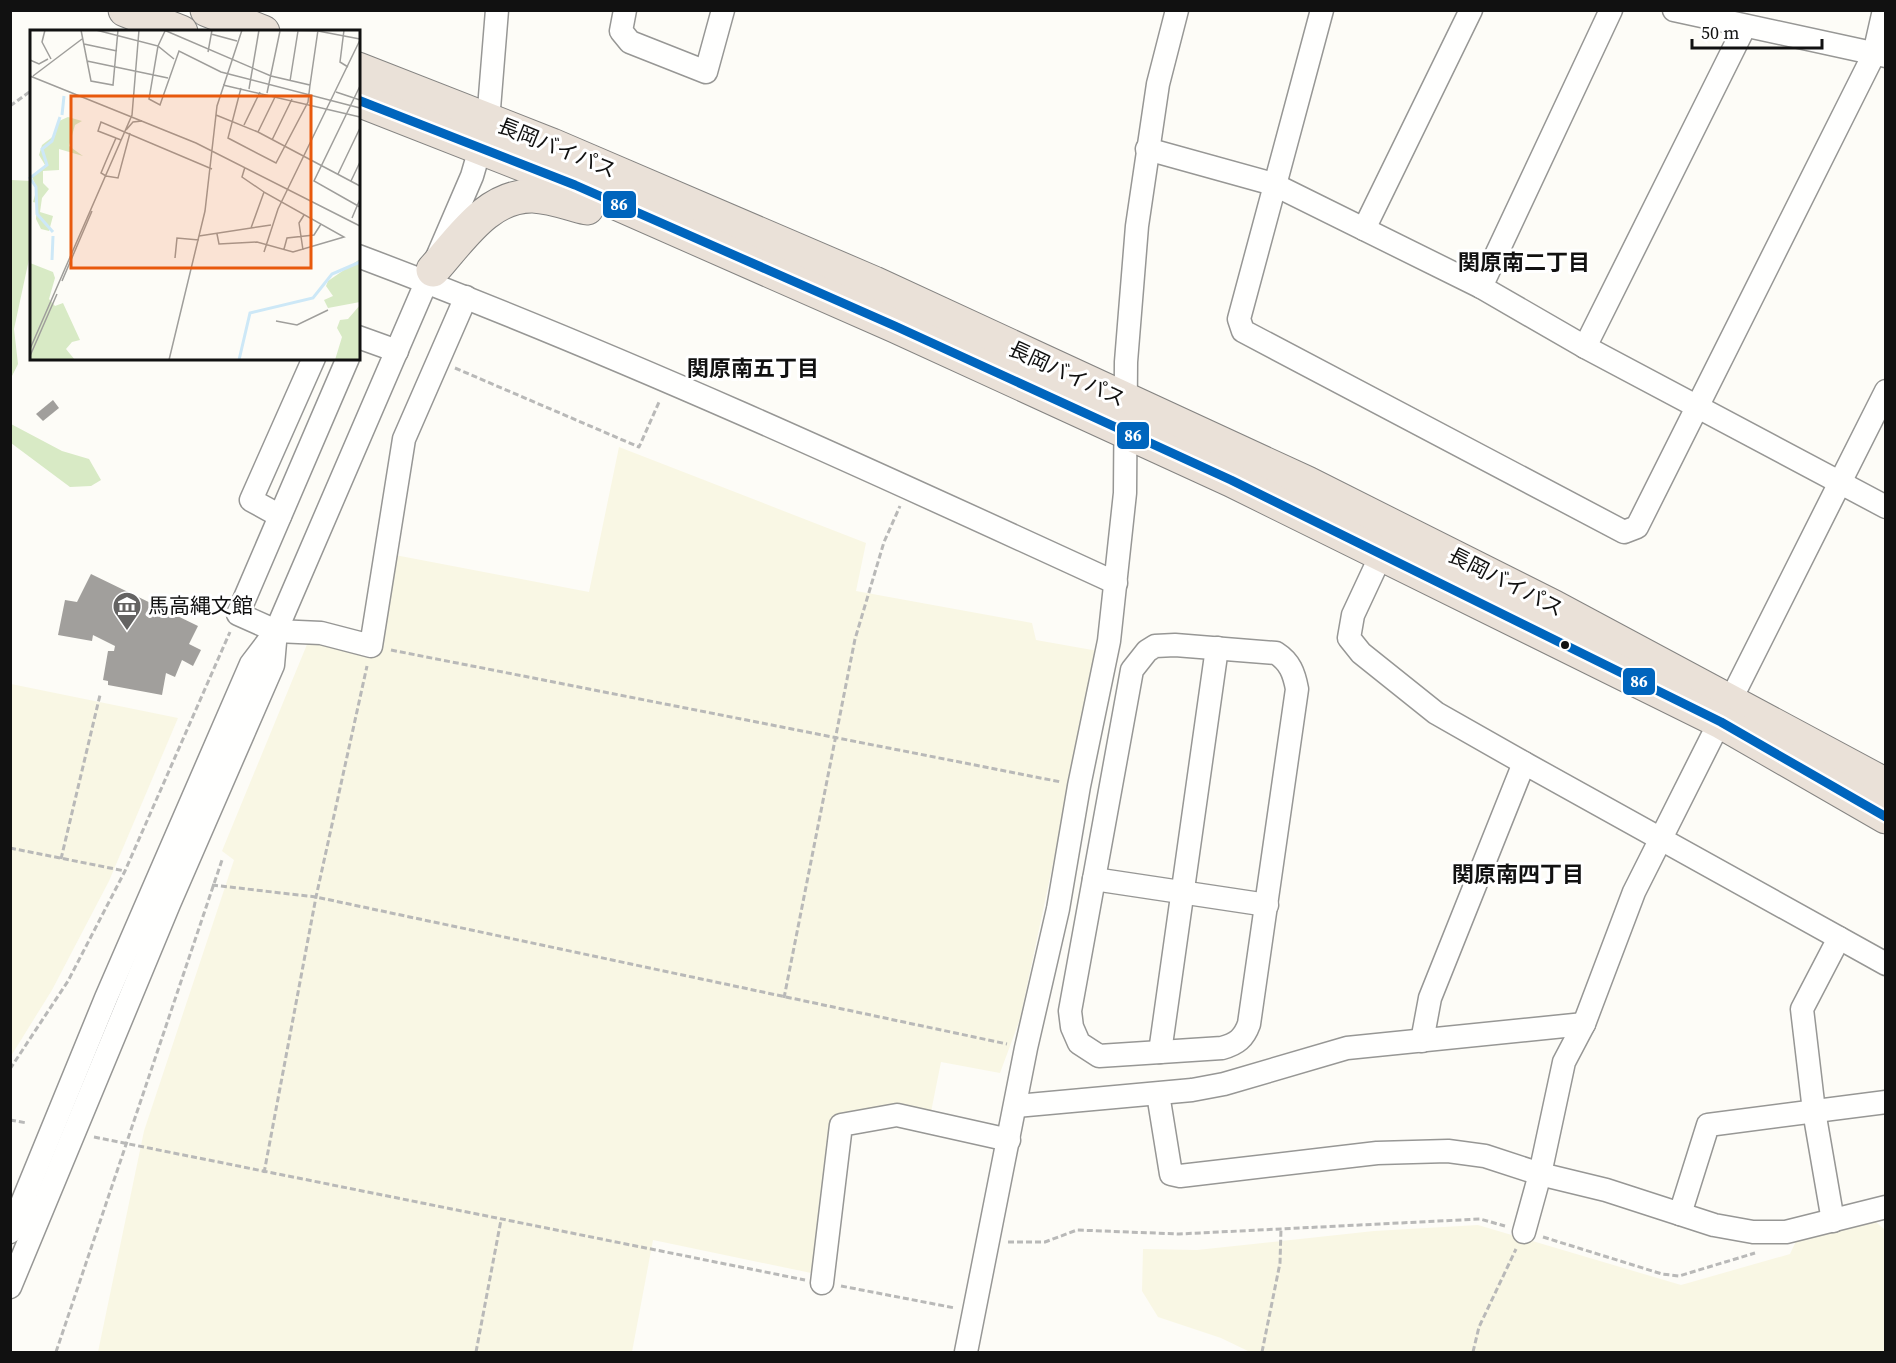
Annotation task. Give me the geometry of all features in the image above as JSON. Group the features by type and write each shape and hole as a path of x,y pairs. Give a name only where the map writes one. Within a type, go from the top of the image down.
{"highway":[{"path":"125,10 176,30"},
{"path":"207,10 258,30"},
{"name":"長岡バイパス","path":"360,70 575,185 696,238 1126,417 1216,440 1422,539 1726,711 1886,817"},
{"name":"長岡バイパス","path":"360,101 485,135 552,145 864,278 1382,555 1886,785"},
{"path":"430,276 493,206 520,197 551,199 696,238"}],"street":[{"path":"10,1232 106,998 251,664 276,631 430,276 485,135 497,10"},
{"path":"625,10 621,31 630,42 706,72 723,10"},
{"path":"966,1353 1026,1048 1058,909 1079,786 1109,641 1124,504 1129,328 1147,149 1158,84 1177,10"},
{"path":"1322,10 1239,319 1243,331 1624,532 1637,526 1697,405 1880,55 1884,10"},
{"path":"1364,229 1471,10"},
{"path":"1481,287 1611,10"},
{"path":"1674,10 1880,55"},
{"path":"1585,347 1744,26"},
{"path":"1147,149 1274,184 1481,287 1585,347 1886,507"},
{"path":"360,257 430,276 466,297 668,381 1116,583"},
{"path":"346,360 238,614 276,631 321,633 372,646 404,439 466,297"},
{"path":"360,338 397,351"},
{"path":"280,516 251,500 313,360"},
{"path":"1524,1232 1540,1174 1564,1062 1584,1024 1634,892 1886,391"},
{"path":"1382,555 1353,615 1349,638 1361,653 1436,713 1886,964"},
{"path":"10,1287 169,904 273,665 276,631"},
{"path":"1155,646 1276,653 1284,658 1295,675 1297,689 1267,905 1245,1036 1231,1046 1222,1048 1099,1056 1079,1043 1072,1027 1070,1011 1094,879 1132,670 1139,658 1155,646"},
{"path":"1160,1052 1184,893 1216,648"},
{"path":"1422,1041 1430,998 1524,763"},
{"path":"1094,879 1267,905"},
{"path":"1833,1221 1814,1111 1802,1009 1839,938"},
{"path":"1016,1106 1158,1094 1224,1084 1347,1048 1584,1024"},
{"path":"1158,1094 1171,1174 1180,1176 1415,1151 1468,1152 1540,1174 1606,1190 1714,1225 1753,1232 1786,1232 1886,1207"},
{"path":"1680,1214 1708,1125 1886,1102"},
{"path":"822,1283 841,1125 897,1115 1009,1140"}],"path":[{"path":"10,106 30,91"},
{"path":"438,361 639,447 668,381"},
{"path":"784,998 855,639 884,542 908,488"},
{"path":"10,1069 68,981 125,871 238,614"},
{"path":"264,1173 316,897 372,646 1079,786"},
{"path":"61,859 100,695"},
{"path":"10,848 125,871"},
{"path":"56,1353 222,860"},
{"path":"212,885 316,897 1026,1048"},
{"path":"10,1120 27,1123"},
{"path":"89,1136 501,1220 974,1311"},
{"path":"990,1238 1011,1242 1045,1242 1077,1230 1179,1234 1480,1219 1602,1253 1662,1274 1679,1276 1758,1252"},
{"path":"476,1353 501,1220"},
{"path":"1262,1353 1280,1263 1281,1229"},
{"path":"1473,1353 1479,1327 1524,1232"}],"shaded area":[{"path":"619,447 866,543 856,591 1032,623 1036,640 1098,651 1020,1019 1000,1073 941,1062 930,1117 833,1120 816,1274 653,1240 632,1352 98,1352 144,1131 234,860 222,851 308,642 378,656 395,555 589,592"},
{"path":"11,684 178,718 109,881 52,990 11,1056"},
{"path":"1876,1222 1885,1230 1885,1352 1250,1352 1221,1338 1158,1317 1142,1291 1143,1249 1197,1250 1374,1231 1478,1225 1681,1285 1790,1254 1797,1239"}],"green space":[{"path":"11,180 30,181 30,255 14,329 18,364 11,378"},
{"path":"11,424 62,451 89,459 101,480 91,486 70,487 11,443"}],"building":[{"path":"53,400 59,408 43,421 36,414"},
{"name":"馬高縄文館","path":"91,574 198,626 189,644 201,650 193,666 182,660 175,677 166,673 162,695 108,685 108,681 103,680 108,651 114,651 115,646 93,635 92,641 58,635 65,600 77,602"}],"transit line":[{"name":"86","path":"360,101 575,185 895,326 1231,480 1721,722 1886,817"}],"place":[{"name":"馬高縄文館","path":"127,632"}],"district":[{"name":"関原南二丁目","path":"1524,262"},
{"name":"関原南五丁目","path":"753,368"},
{"name":"関原南四丁目","path":"1518,874"}]}
